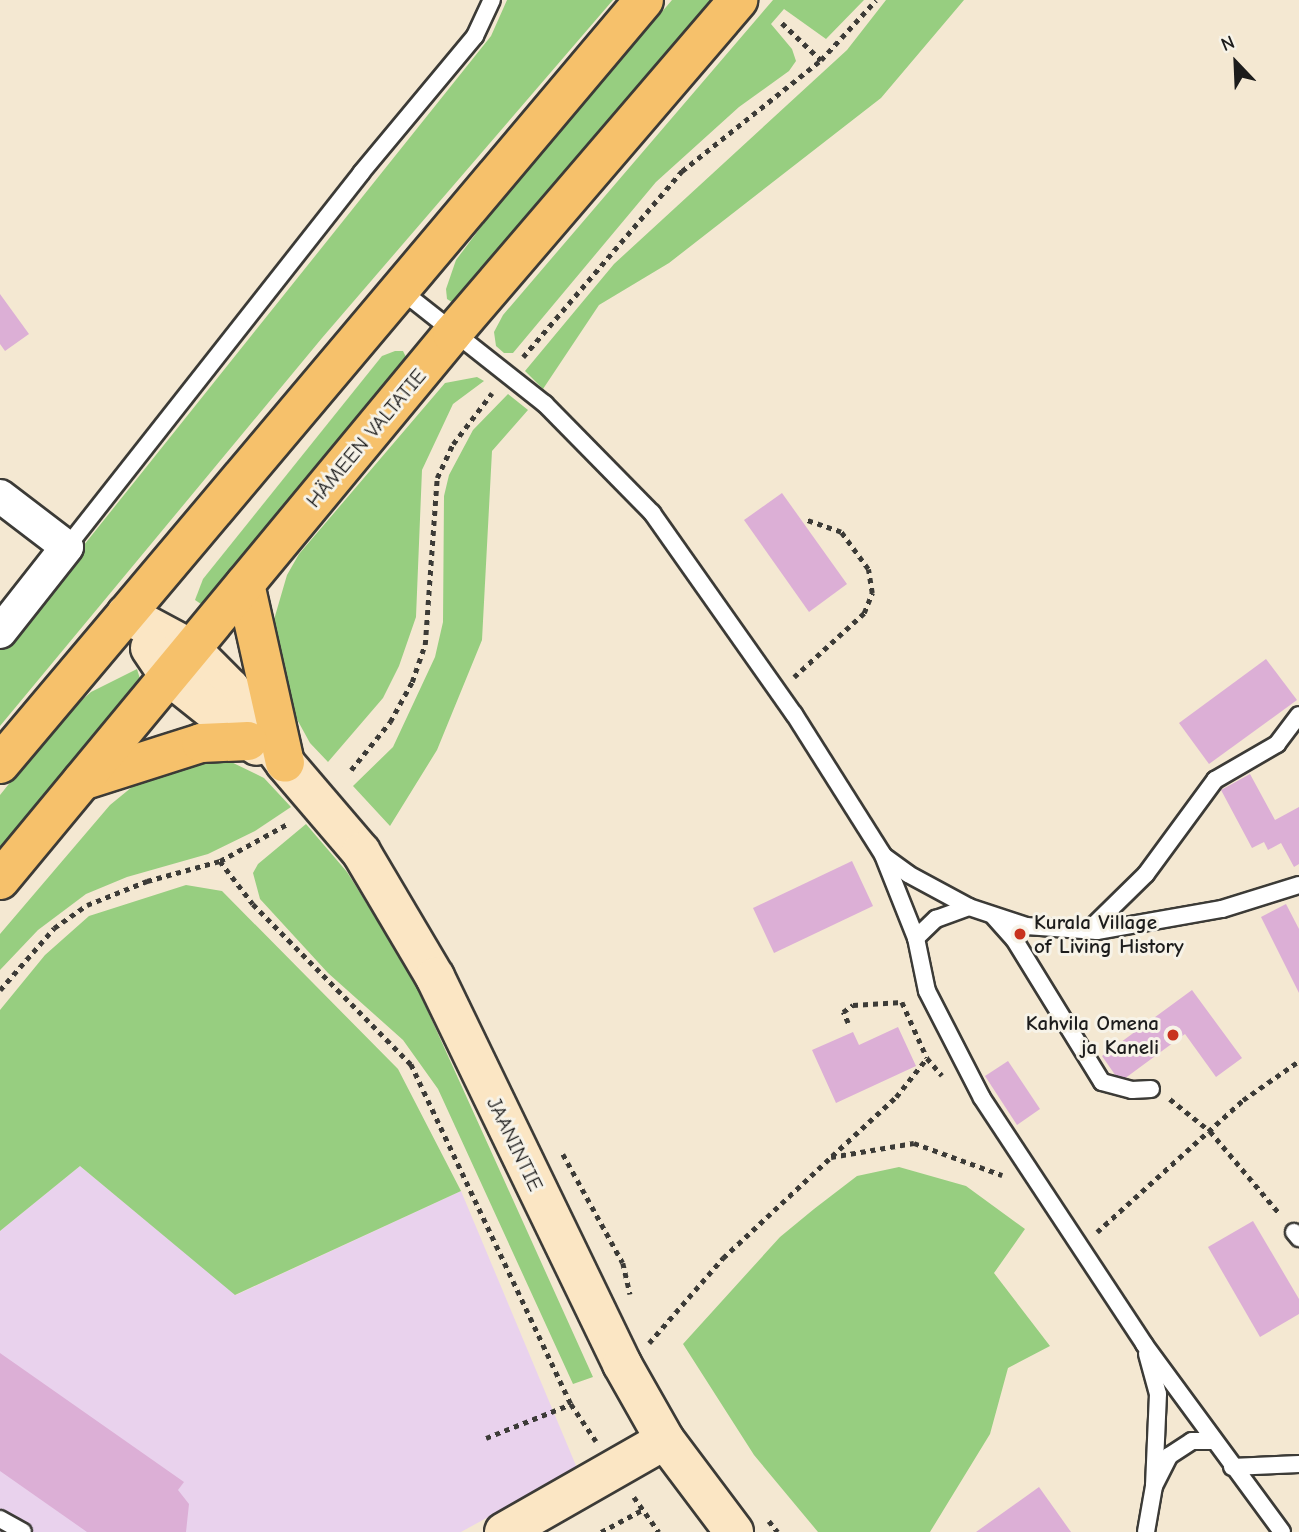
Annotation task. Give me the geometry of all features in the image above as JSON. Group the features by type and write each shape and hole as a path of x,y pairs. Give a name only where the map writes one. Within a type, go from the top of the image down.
{"highway":[{"path":"0,764 398,288 644,0"},
{"name":"HÄMEEN VALTATIE","path":"0,880 452,334 738,0"},
{"path":"245,584 285,763"},
{"path":"82,781 201,743 248,741"}],"main road":[{"name":"JAANINTIE","path":"126,614 180,663 248,741 285,763"},
{"name":"JAANINTIE","path":"180,663 230,688 285,763 361,852 428,965 622,1364 665,1440 748,1522"},
{"path":"504,1532 665,1440"}],"street":[{"path":"0,496 67,547 0,632"}],"lane":[{"path":"67,547 361,173 475,36 492,0"},
{"path":"398,288 452,334 545,404 632,488 777,690 883,855 916,938 927,991 982,1098 1144,1344 1282,1532"},
{"path":"1089,930 1146,874 1214,780 1277,744 1299,715"},
{"path":"883,855 908,874 969,907 1026,926 1089,930 1222,909 1299,885"},
{"path":"916,938 936,919 969,907"},
{"path":"993,915 1014,939 1102,1082 1132,1090 1151,1089"},
{"path":"1144,1344 1158,1394 1154,1486 1146,1532"},
{"path":"1154,1486 1169,1456 1192,1441 1213,1440"},
{"path":"1232,1467 1299,1464"},
{"path":"0,1519 23,1532"}],"path":[{"path":"351,770 390,722 412,682 425,645 438,478 453,444 642,213 682,171 821,60 876,0"},
{"path":"782,23 821,60"},
{"path":"777,690 820,658 864,613 872,593 868,569 841,532 807,520"},
{"path":"0,990 54,929 87,905 147,881 220,861 289,823"},
{"path":"220,861 253,904 411,1064 571,1404 593,1436"},
{"path":"848,1023 843,1012 853,1004 902,1002 934,1070 982,1098"},
{"path":"649,1343 723,1258 896,1097 927,1058"},
{"path":"1079,1247 1243,1100 1299,1061"},
{"path":"1151,1089 1210,1131 1296,1234"},
{"path":"831,1157 914,1143 1012,1179 1051,1205"},
{"path":"563,1154 623,1263 631,1300"},
{"path":"644,1333 655,1355"},
{"path":"486,1438 571,1404"},
{"path":"601,1532 642,1510 659,1532"},
{"path":"748,1522 778,1532"}],"shaded area":[{"path":"80,1166 236,1295 461,1191 577,1468 461,1532 0,1532 0,1231"}],"green space":[{"path":"507,0 613,0 322,338 0,726 0,650 491,36"},
{"path":"672,0 716,0 455,304 447,299 446,289 456,260 499,203"},
{"path":"773,0 864,0 826,39 784,9 771,24 792,49 796,61 789,71 739,107 656,182 513,353 504,353 496,346 494,332 503,315"},
{"path":"886,0 964,0 881,98 669,263 599,305 543,389 525,371 614,264 847,50"},
{"path":"403,351 407,359 210,597 201,604 195,600 203,579 382,356"},
{"path":"477,377 484,381 453,404 422,470 416,617 399,666 383,698 328,762 310,743 282,692 273,623 287,575 299,554 445,383"},
{"path":"508,394 528,410 492,451 482,640 437,750 390,826 353,786 393,747 435,657 443,622 444,496 449,475 473,430"},
{"path":"137,669 140,679 0,848 0,795 63,717 91,692"},
{"path":"223,758 264,778 291,807 255,831 208,854 127,877 86,894 38,930 0,970 0,934 110,805 143,778 168,766"},
{"path":"306,824 347,872 411,974 593,1377 573,1384 438,1089 403,1040 328,973 260,899 253,873 258,864"},
{"path":"186,885 222,891 398,1069 461,1191 235,1295 80,1166 0,1231 0,1010 45,955 89,916"},
{"path":"899,1167 966,1186 1025,1229 994,1273 1050,1346 1008,1368 990,1434 930,1532 818,1532 754,1455 683,1344 780,1237 814,1209 857,1176"}],"building":[{"path":"0,294 29,334 5,351 0,344"},
{"path":"782,493 847,584 809,612 744,520"},
{"path":"1266,659 1297,700 1209,764 1179,723"},
{"path":"1250,774 1275,820 1299,807 1299,864 1294,867 1281,843 1268,850 1264,842 1252,848 1221,790"},
{"path":"852,861 873,906 774,953 753,908"},
{"path":"1286,904 1299,929 1299,993 1261,917"},
{"path":"1192,990 1242,1058 1216,1077 1185,1034 1120,1082 1102,1056"},
{"path":"898,1027 916,1066 836,1103 812,1050 853,1032 859,1045"},
{"path":"1008,1061 1040,1109 1017,1125 985,1076"},
{"path":"1253,1221 1299,1299 1299,1314 1260,1337 1208,1247"},
{"path":"0,1353 184,1482 178,1490 189,1504 186,1532 87,1532 0,1471"},
{"path":"1039,1487 1071,1532 976,1532"}],"place":[{"name":"Kurala Village of Living History","path":"1020,934"},
{"name":"Kahvila Omena ja Kaneli","path":"1173,1035"}]}
